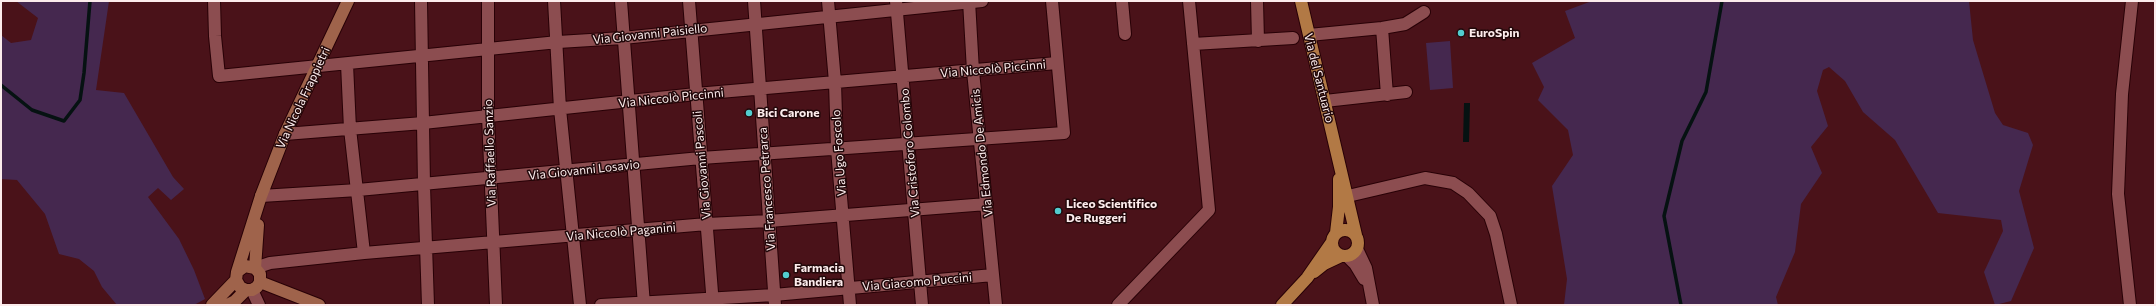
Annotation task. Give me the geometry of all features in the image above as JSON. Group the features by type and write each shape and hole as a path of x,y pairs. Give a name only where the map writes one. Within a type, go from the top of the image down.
{"main road":[{"name":"Via del Santuario","path":"1301,1 1356,235"},
{"name":"Via del Santuario","path":"1334,237 1339,207 1338,156"},
{"path":"1282,305 1307,278 1324,264 1357,249 1359,242 1356,235 1353,232 1344,230 1334,237 1307,278"},
{"path":"1334,237 1334,250 1344,256"}],"street":[{"name":"Via Giovanni Paisiello","path":"214,1 215,36 219,76 318,65 347,64 558,42 623,38 757,24 830,16 896,5 982,1"},
{"name":"Via Nicola Frappietri","path":"237,276 261,196 284,134 348,1"},
{"path":"421,1 425,248 428,305"},
{"name":"Via Raffaello Sanzio","path":"488,1 488,116 496,305"},
{"path":"554,1 558,42 560,109 580,305"},
{"path":"621,1 644,303"},
{"name":"Via Giovanni Pascoli","path":"689,1 713,301"},
{"name":"Via Francesco Petrarca","path":"754,1 762,89 763,155 774,300"},
{"name":"Via Ugo Foscolo","path":"828,1 835,82 837,149 850,305"},
{"path":"1052,1 1057,63"},
{"path":"1122,1 1125,34"},
{"path":"1118,305 1209,210 1189,1"},
{"path":"1258,1 1258,41"},
{"path":"2130,305 2118,194 2122,94 2132,1"},
{"name":"Via Edmondo De Amicis","path":"969,2 973,71 996,305"},
{"name":"Via Cristoforo Colombo","path":"896,5 904,76 908,143 922,305"},
{"path":"1309,35 1382,28 1405,24 1424,12"},
{"path":"1382,28 1387,95"},
{"path":"1193,44 1293,38"},
{"name":"Via Niccolò Piccinni","path":"284,134 423,123 696,94 1057,63"},
{"name":"Via Giovanni Losavio","path":"261,196 424,185 701,158 763,155 908,143 980,140 1064,133 1057,63"},
{"path":"347,64 350,129 364,253"},
{"path":"1325,101 1406,92"},
{"path":"1348,196 1425,178 1453,183 1468,192 1490,216 1496,234 1511,305"},
{"name":"Via Nicola Frappietri","path":"255,268 255,249 261,196"},
{"name":"Via Niccolò Paganini","path":"255,268 270,263 364,253 707,224 769,221 987,204"},
{"path":"1357,249 1366,268 1373,305"},
{"path":"1344,256 1358,269 1369,290"},
{"path":"212,305 245,266 255,268 260,274 253,287 235,302 227,305"},
{"name":"Via Giacomo Puccini","path":"601,305 774,300 848,289 993,275"},
{"path":"237,276 240,287 253,287 319,305"},
{"path":"253,287 259,305"}],"shaded area":[{"path":"16,1 109,1 96,90 124,93 173,177 184,189 171,200 158,188 148,197 179,239 194,270 205,299 194,305 117,305 102,287 94,271 79,259 59,254 45,214 17,180 1,179 1,35 11,43 31,40 38,18"},
{"path":"1592,1 1969,1 1973,40 1995,113 2003,125 2028,133 2033,145 2019,191 2034,248 2011,301 1995,305 1984,272 2003,231 2001,220 1938,213 1895,140 1863,112 1845,81 1829,67 1823,70 1817,91 1828,126 1811,147 1822,173 1801,204 1795,252 1776,297 1778,305 1564,305 1567,279 1552,186 1573,155 1568,130 1538,100 1544,87 1532,63 1575,38 1565,11"},
{"path":"1450,41 1453,88 1430,90 1426,43"},
{"path":"1464,103 1470,103 1469,142 1463,142"}],"waterway":[{"path":"1,85 32,110 64,121 80,100 84,73 90,1"},
{"path":"1681,305 1664,216 1682,141 1706,92 1722,1"}],"place":[{"name":"EuroSpin","path":"1461,33"},
{"name":"Bici Carone","path":"749,113"},
{"name":"Liceo Scientifico De Ruggeri","path":"1058,211"},
{"name":"Farmacia Bandiera","path":"786,275"}]}
